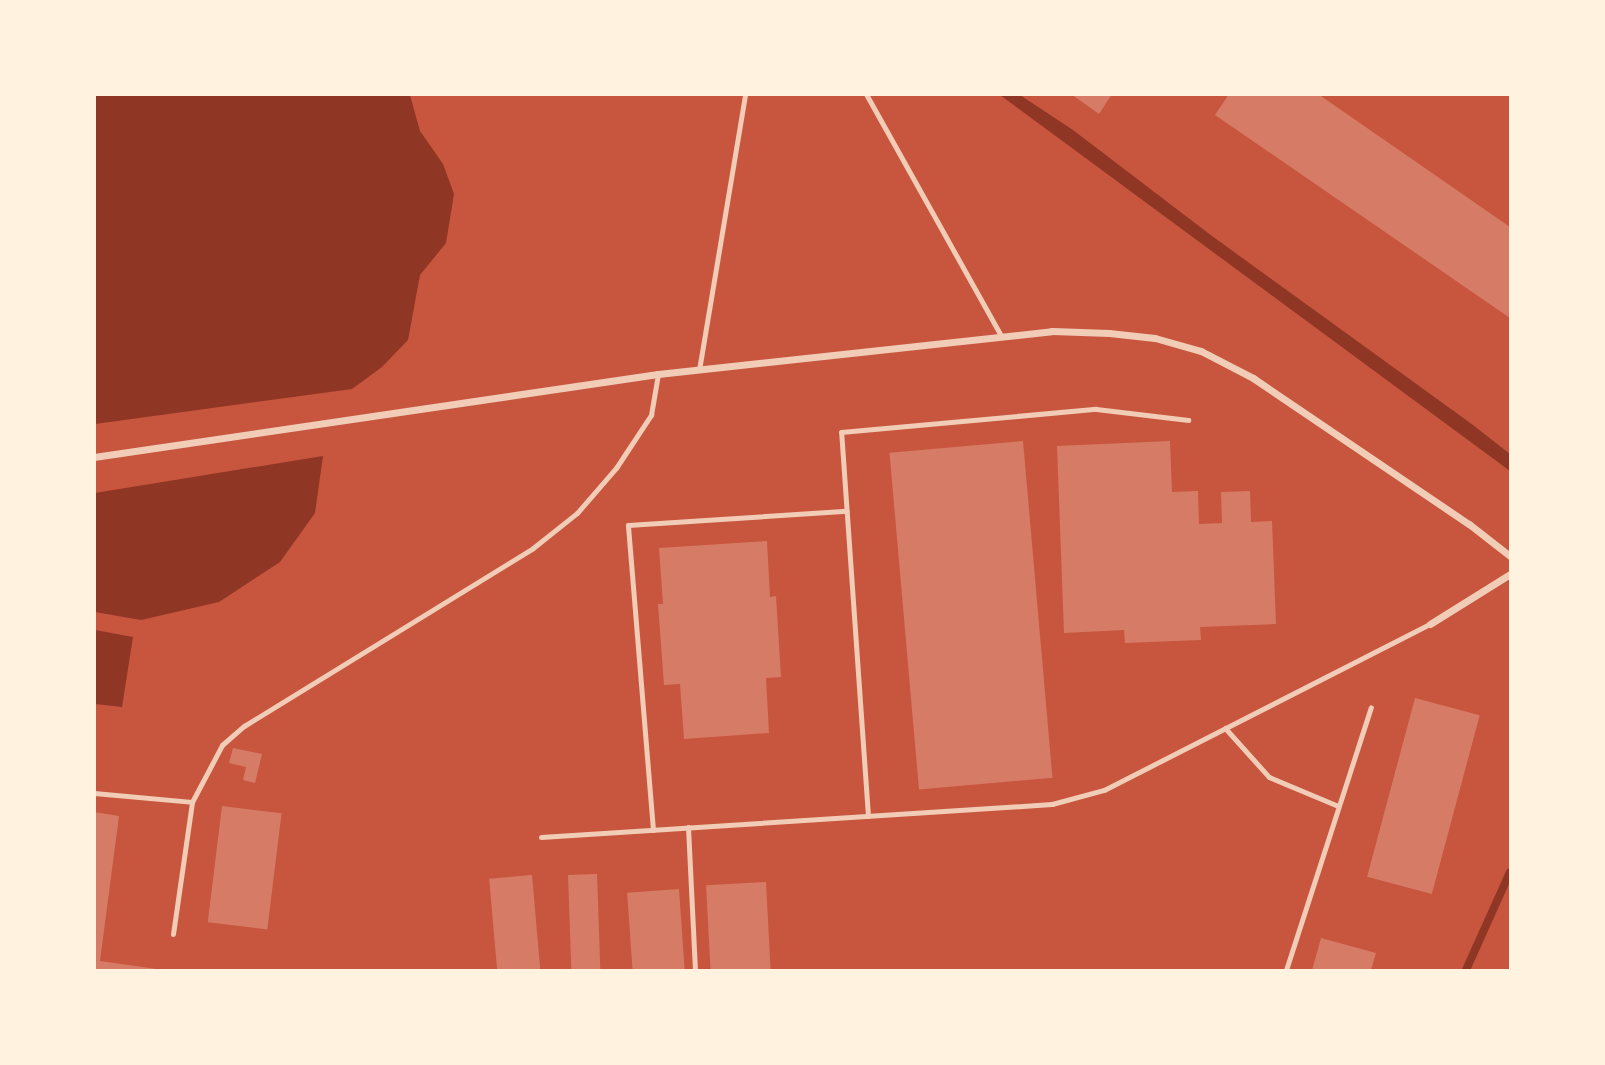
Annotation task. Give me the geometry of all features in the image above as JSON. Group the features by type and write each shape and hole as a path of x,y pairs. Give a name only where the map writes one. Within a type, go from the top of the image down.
{"street":[{"path":"94,457 658,374 1052,331 1110,333 1155,338 1201,351 1253,378 1469,524 1510,556"},
{"path":"1430,624 1510,574"}],"lane":[{"path":"699,370 745,94"},
{"path":"866,94 1002,337"},
{"path":"173,934 192,802 222,745 244,726 533,548 577,513 616,468 652,415 658,374"},
{"path":"868,816 841,432 1096,409 1188,420"},
{"path":"653,830 628,525 847,511"},
{"path":"541,837 1052,804 1104,790 1430,624"},
{"path":"1286,971 1371,707"},
{"path":"1225,728 1269,777 1338,806"},
{"path":"94,793 192,802"},
{"path":"688,827 695,971"}],"shaded area":[{"path":"94,95 410,95 420,131 443,164 454,194 446,243 420,275 408,340 382,367 352,389 95,424"},
{"path":"1000,95 1020,95 1073,130 1212,236 1473,425 1510,454 1510,471"},
{"path":"323,456 315,513 280,562 219,602 141,620 95,612 95,493"},
{"path":"95,630 133,637 122,707 95,704"}],"building":[{"path":"1071,94 1112,94 1099,114"},
{"path":"1229,94 1318,94 1510,227 1510,318 1215,115"},
{"path":"1023,441 1052,778 919,789 890,453"},
{"path":"1170,441 1172,492 1198,491 1199,524 1222,523 1221,492 1250,491 1251,522 1272,521 1276,624 1200,627 1201,640 1125,643 1124,630 1064,633 1057,446"},
{"path":"767,541 770,597 776,596 781,677 766,678 769,733 684,739 680,684 664,685 658,604 663,604 659,548"},
{"path":"1415,698 1480,715 1432,894 1367,877"},
{"path":"233,748 262,754 255,783 243,780 246,767 229,763"},
{"path":"222,806 282,813 267,929 208,922"},
{"path":"94,812 119,816 100,961 164,970 94,970"},
{"path":"597,874 600,970 571,970 568,875"},
{"path":"532,875 540,970 497,970 489,879"},
{"path":"766,882 771,970 711,970 706,885"},
{"path":"679,889 685,970 633,970 627,893"},
{"path":"1321,938 1376,953 1371,970 1312,970"}],"waterway":[{"path":"1466,970 1510,872"}]}
